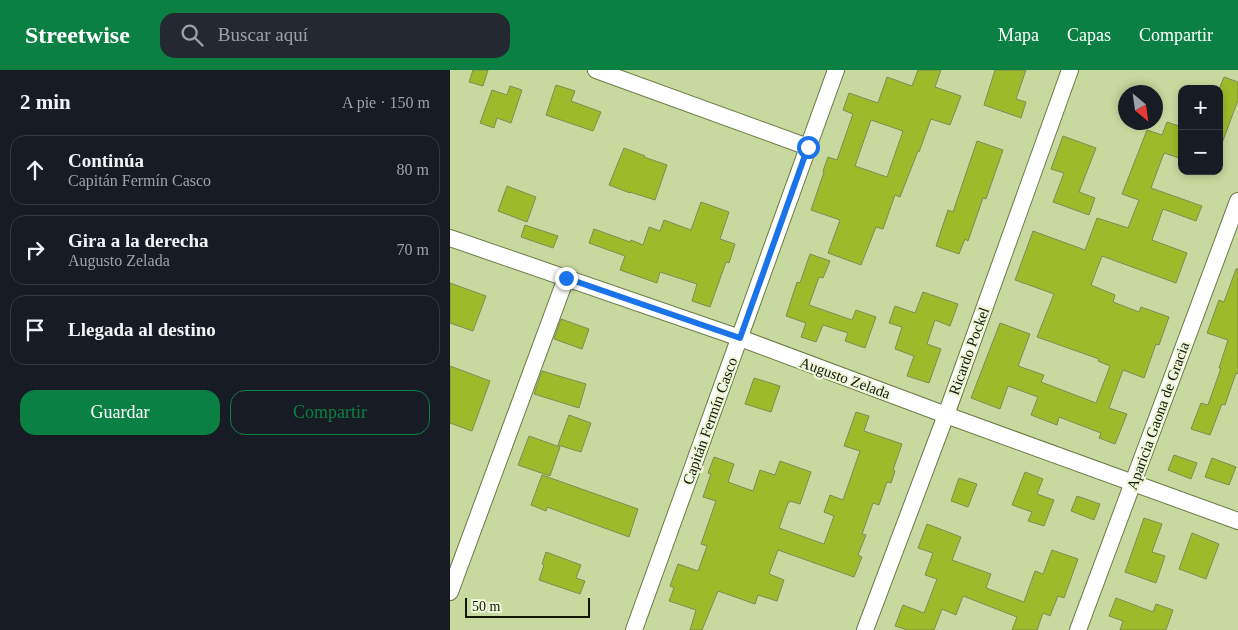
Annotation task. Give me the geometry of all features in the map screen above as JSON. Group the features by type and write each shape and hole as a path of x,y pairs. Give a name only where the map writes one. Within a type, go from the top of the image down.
{"street":[{"path":"596,70 808,147"},
{"name":"Capitán Fermín Casco","path":"634,630 836,70"},
{"name":"Ricardo Pockel","path":"865,630 946,415 1070,70"},
{"name":"Aparicia Gaona de Gracia","path":"1078,630 1238,201"},
{"name":"Augusto Zelada","path":"450,238 740,338 1238,521"},
{"path":"450,592 566,278"}],"building":[{"path":"473,70 488,70 483,86 469,82"},
{"path":"918,70 941,70 935,87 961,96 950,125 931,119 900,197 895,195 883,229 876,227 861,265 828,253 840,220 811,210 828,157 837,160 853,114 843,110 849,93 878,103 887,77 912,86","holes":["871,120 903,131 887,177 855,166"]},
{"path":"995,70 1026,70 1016,99 1026,102 1021,118 984,105"},
{"path":"1224,77 1238,82 1238,100 1223,141 1223,85 1221,85"},
{"path":"556,85 575,91 571,101 601,112 593,131 546,115"},
{"path":"510,86 522,90 511,123 497,118 494,128 480,123 492,90 507,95"},
{"path":"1167,122 1178,126 1178,158 1164,153 1151,188 1202,206 1196,221 1163,209 1152,240 1187,253 1176,283 1102,256 1091,285 1115,295 1113,302 1139,312 1141,307 1169,317 1159,345 1156,344 1144,378 1123,370 1109,408 1127,414 1115,444 1099,438 1101,433 1059,417 1057,425 1031,415 1038,397 1008,386 1000,409 971,398 1000,323 1030,334 1018,366 1044,375 1041,382 1096,403 1110,366 1098,361 1099,359 1037,337 1054,294 1015,280 1033,231 1085,250 1097,218 1128,228 1139,200 1122,194 1147,130 1162,135"},
{"path":"1063,136 1096,148 1079,192 1095,198 1089,215 1053,202 1064,173 1051,169"},
{"path":"977,141 1003,150 986,199 983,198 968,241 965,239 959,254 936,246 948,210 953,212"},
{"path":"624,148 667,165 655,200 609,185"},
{"path":"507,186 536,197 527,222 498,211"},
{"path":"701,202 729,212 720,239 735,244 729,263 726,262 710,307 692,301 697,284 660,272 657,283 620,270 625,256 589,243 594,229 643,245 649,227 660,231 664,220 691,230"},
{"path":"525,225 558,236 553,248 521,237"},
{"path":"810,254 830,261 823,278 819,277 809,305 852,320 856,310 876,317 865,348 845,341 848,333 823,325 816,342 801,337 806,323 786,316 797,282 800,283"},
{"path":"1236,269 1238,269 1238,374 1236,373 1225,405 1222,404 1210,435 1191,429 1201,403 1208,405 1221,368 1219,368 1228,340 1207,333 1219,300 1224,302"},
{"path":"450,283 486,296 473,331 450,323"},
{"path":"923,292 958,304 950,326 935,320 927,344 941,349 929,383 907,376 914,356 895,349 902,327 889,323 895,306 915,313"},
{"path":"561,319 589,329 582,349 554,339"},
{"path":"450,366 490,381 472,431 450,423"},
{"path":"542,371 586,384 579,408 534,394"},
{"path":"754,378 780,386 771,412 745,404"},
{"path":"856,412 869,416 864,431 902,444 893,470 895,471 891,483 887,482 879,505 873,503 862,534 866,535 858,555 862,557 854,577 778,550 769,574 784,580 777,601 758,595 755,604 718,591 702,630 690,630 696,610 669,601 674,588 670,586 678,564 698,571 707,546 701,544 716,501 703,497 711,474 708,473 714,457 734,464 728,482 753,491 760,470 775,475 780,461 811,472 800,504 790,501 788,503 779,528 824,544 834,516 824,512 830,495 843,500 860,451 844,446"},
{"path":"569,415 591,423 581,452 558,445"},
{"path":"529,436 560,447 550,476 518,465"},
{"path":"1174,455 1197,463 1191,479 1168,470"},
{"path":"1212,458 1236,467 1229,485 1205,477"},
{"path":"1025,472 1043,479 1037,494 1054,500 1044,526 1028,521 1032,512 1012,505"},
{"path":"542,475 638,509 629,537 547,507 546,511 531,505"},
{"path":"959,478 977,484 968,507 951,501"},
{"path":"1077,496 1100,504 1094,520 1071,511"},
{"path":"1144,518 1162,524 1152,552 1165,556 1156,583 1125,572"},
{"path":"927,524 961,537 952,560 991,574 986,588 1024,602 1035,571 1043,574 1052,550 1078,559 1064,598 1058,596 1050,616 1043,613 1037,630 1012,630 1017,617 963,596 956,615 942,609 934,630 907,630 895,626 903,605 924,613 937,579 925,575 933,553 918,548"},
{"path":"1192,533 1219,544 1206,579 1179,569"},
{"path":"546,552 581,565 576,578 585,581 580,594 539,580"},
{"path":"1116,598 1153,612 1156,604 1173,610 1166,630 1120,630 1123,621 1109,616"}],"route":[{"path":"566,278 740,338 808,147"}]}
